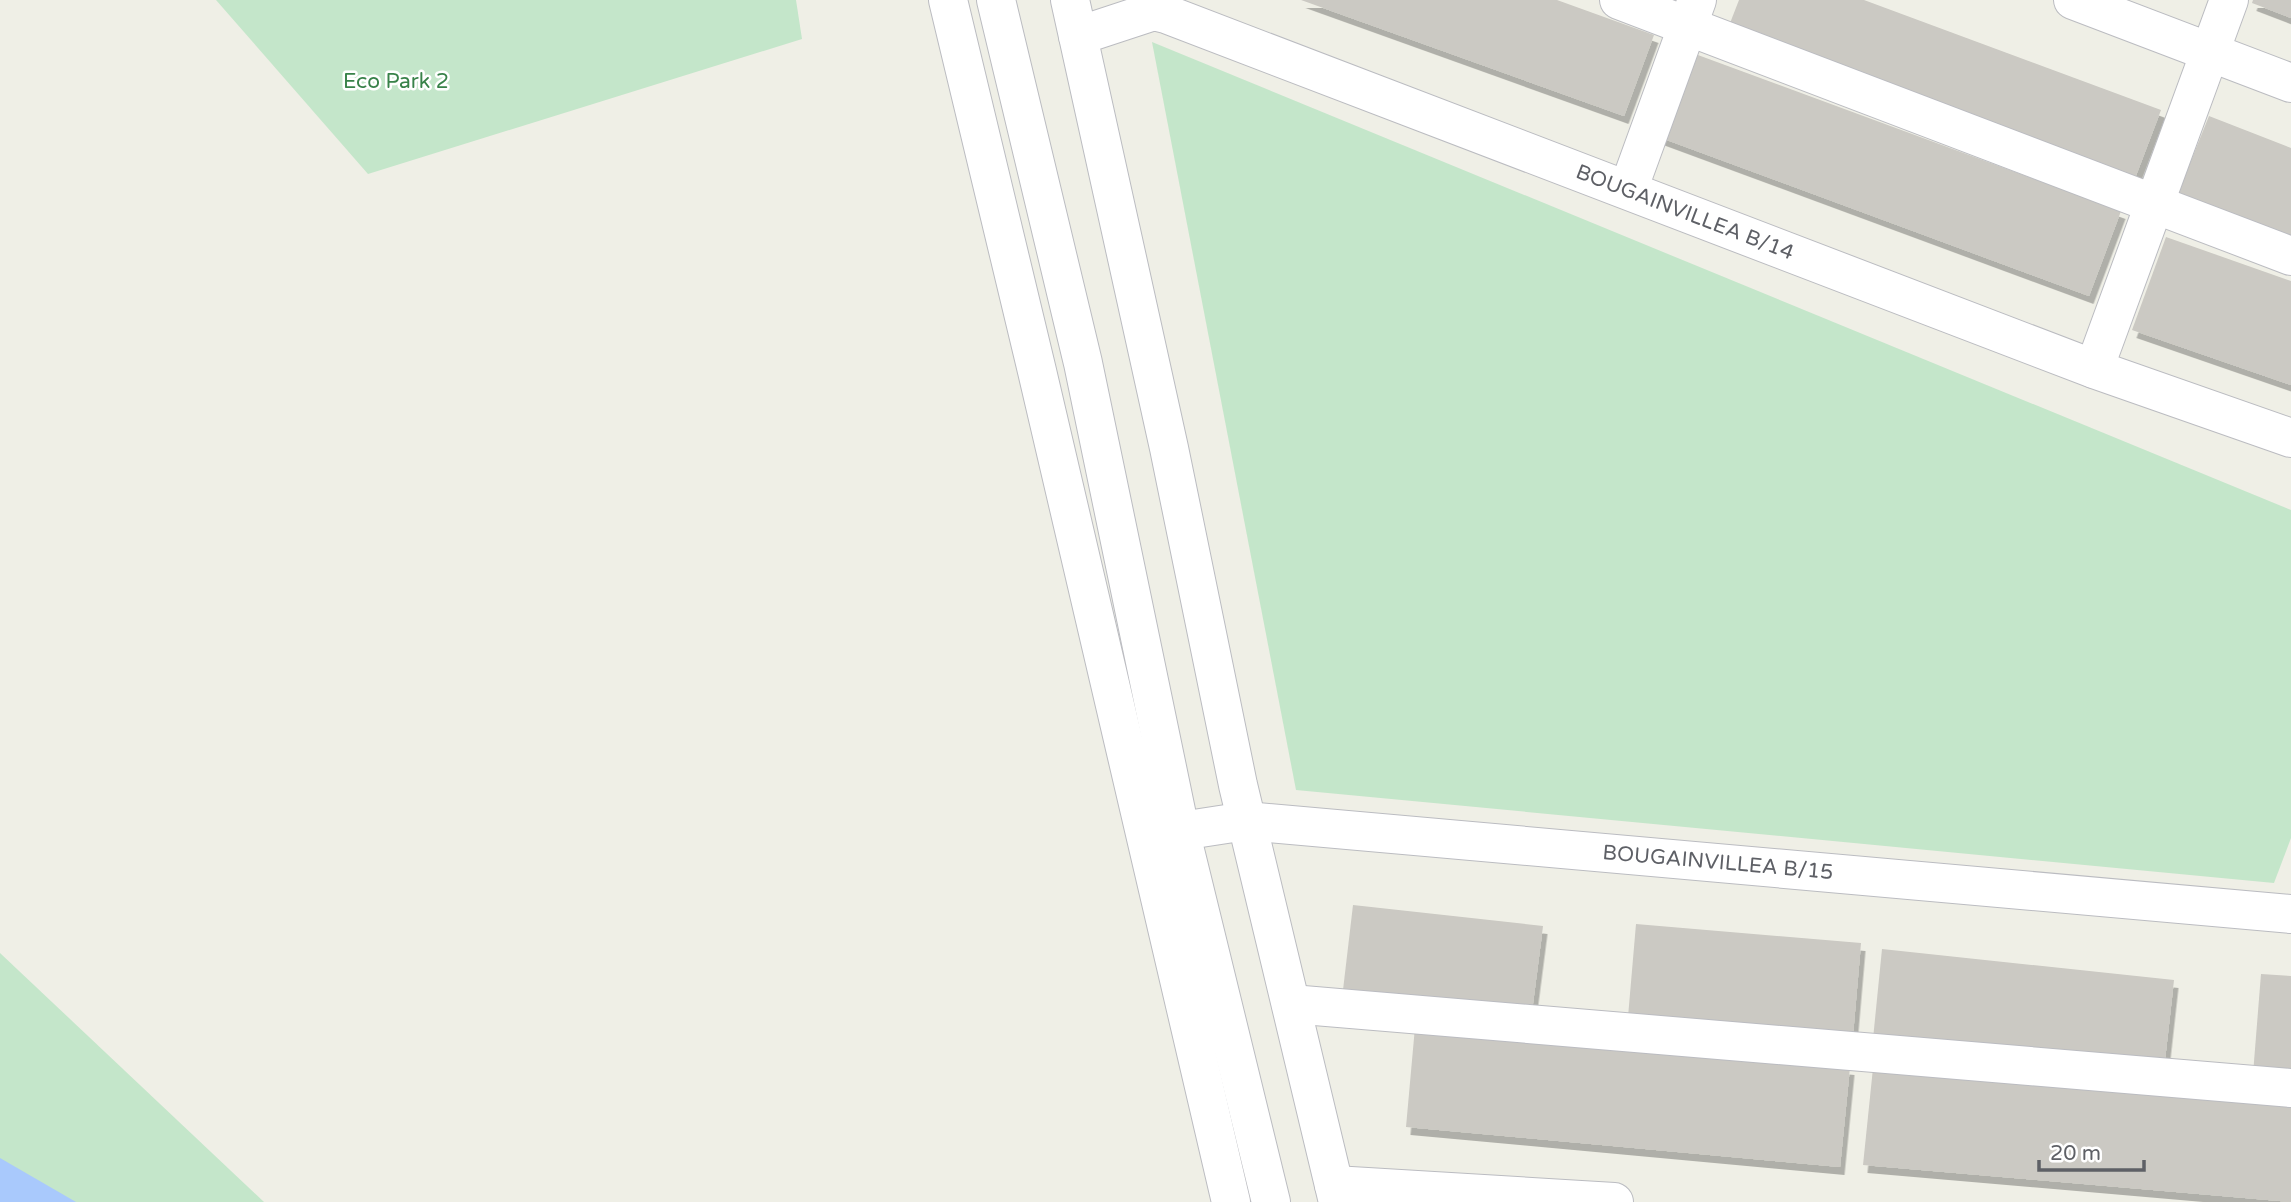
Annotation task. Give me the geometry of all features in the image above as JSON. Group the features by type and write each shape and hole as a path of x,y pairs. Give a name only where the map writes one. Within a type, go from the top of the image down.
{"street":[{"path":"948,0 998,206 1163,833 1271,1202"},
{"path":"996,0 1083,363 1163,833 1231,1202"},
{"path":"1619,0 1693,13 2154,203 2291,256"},
{"path":"2073,0 2291,83"},
{"path":"2094,369 2229,0"},
{"name":"BOUGAINVILLEA B/14","path":"1074,18 1154,11 1166,14 2094,369 2291,438"},
{"path":"1628,190 1693,13"},
{"path":"1074,18 1169,448 1246,821 1336,1194 1614,1202"},
{"path":"998,206 1043,194"},
{"name":"BOUGAINVILLEA B/15","path":"1163,833 1246,821 2291,914"},
{"path":"1291,1004 2291,1088"}],"green space":[{"name":"Eco Park 2","path":"216,0 796,0 802,39 368,174"},
{"path":"1152,42 2291,510 2291,838 2274,883 1296,790"},
{"path":"0,953 264,1202 0,1202"}],"water":[{"path":"0,1158 76,1202 0,1202"}],"building":[{"path":"1301,0 1557,0 1654,35 1624,116"},
{"path":"1739,0 1864,0 2161,110 2132,186 1725,36"},
{"path":"2253,0 2291,0 2291,18 2252,3"},
{"path":"1687,51 2121,211 2089,296 1656,136"},
{"path":"2209,116 2291,148 2291,249 2174,203"},
{"path":"2166,237 2291,281 2291,385 2132,330"},
{"path":"1353,905 1543,926 1532,1011 1343,990"},
{"path":"1636,924 1861,943 1853,1035 1628,1017"},
{"path":"1882,949 2174,980 2164,1069 1873,1039"},
{"path":"2261,974 2291,976 2291,1077 2253,1074"},
{"path":"1415,1027 1850,1067 1840,1167 1406,1127"},
{"path":"1873,1068 2291,1104 2291,1202 1863,1165"}]}
